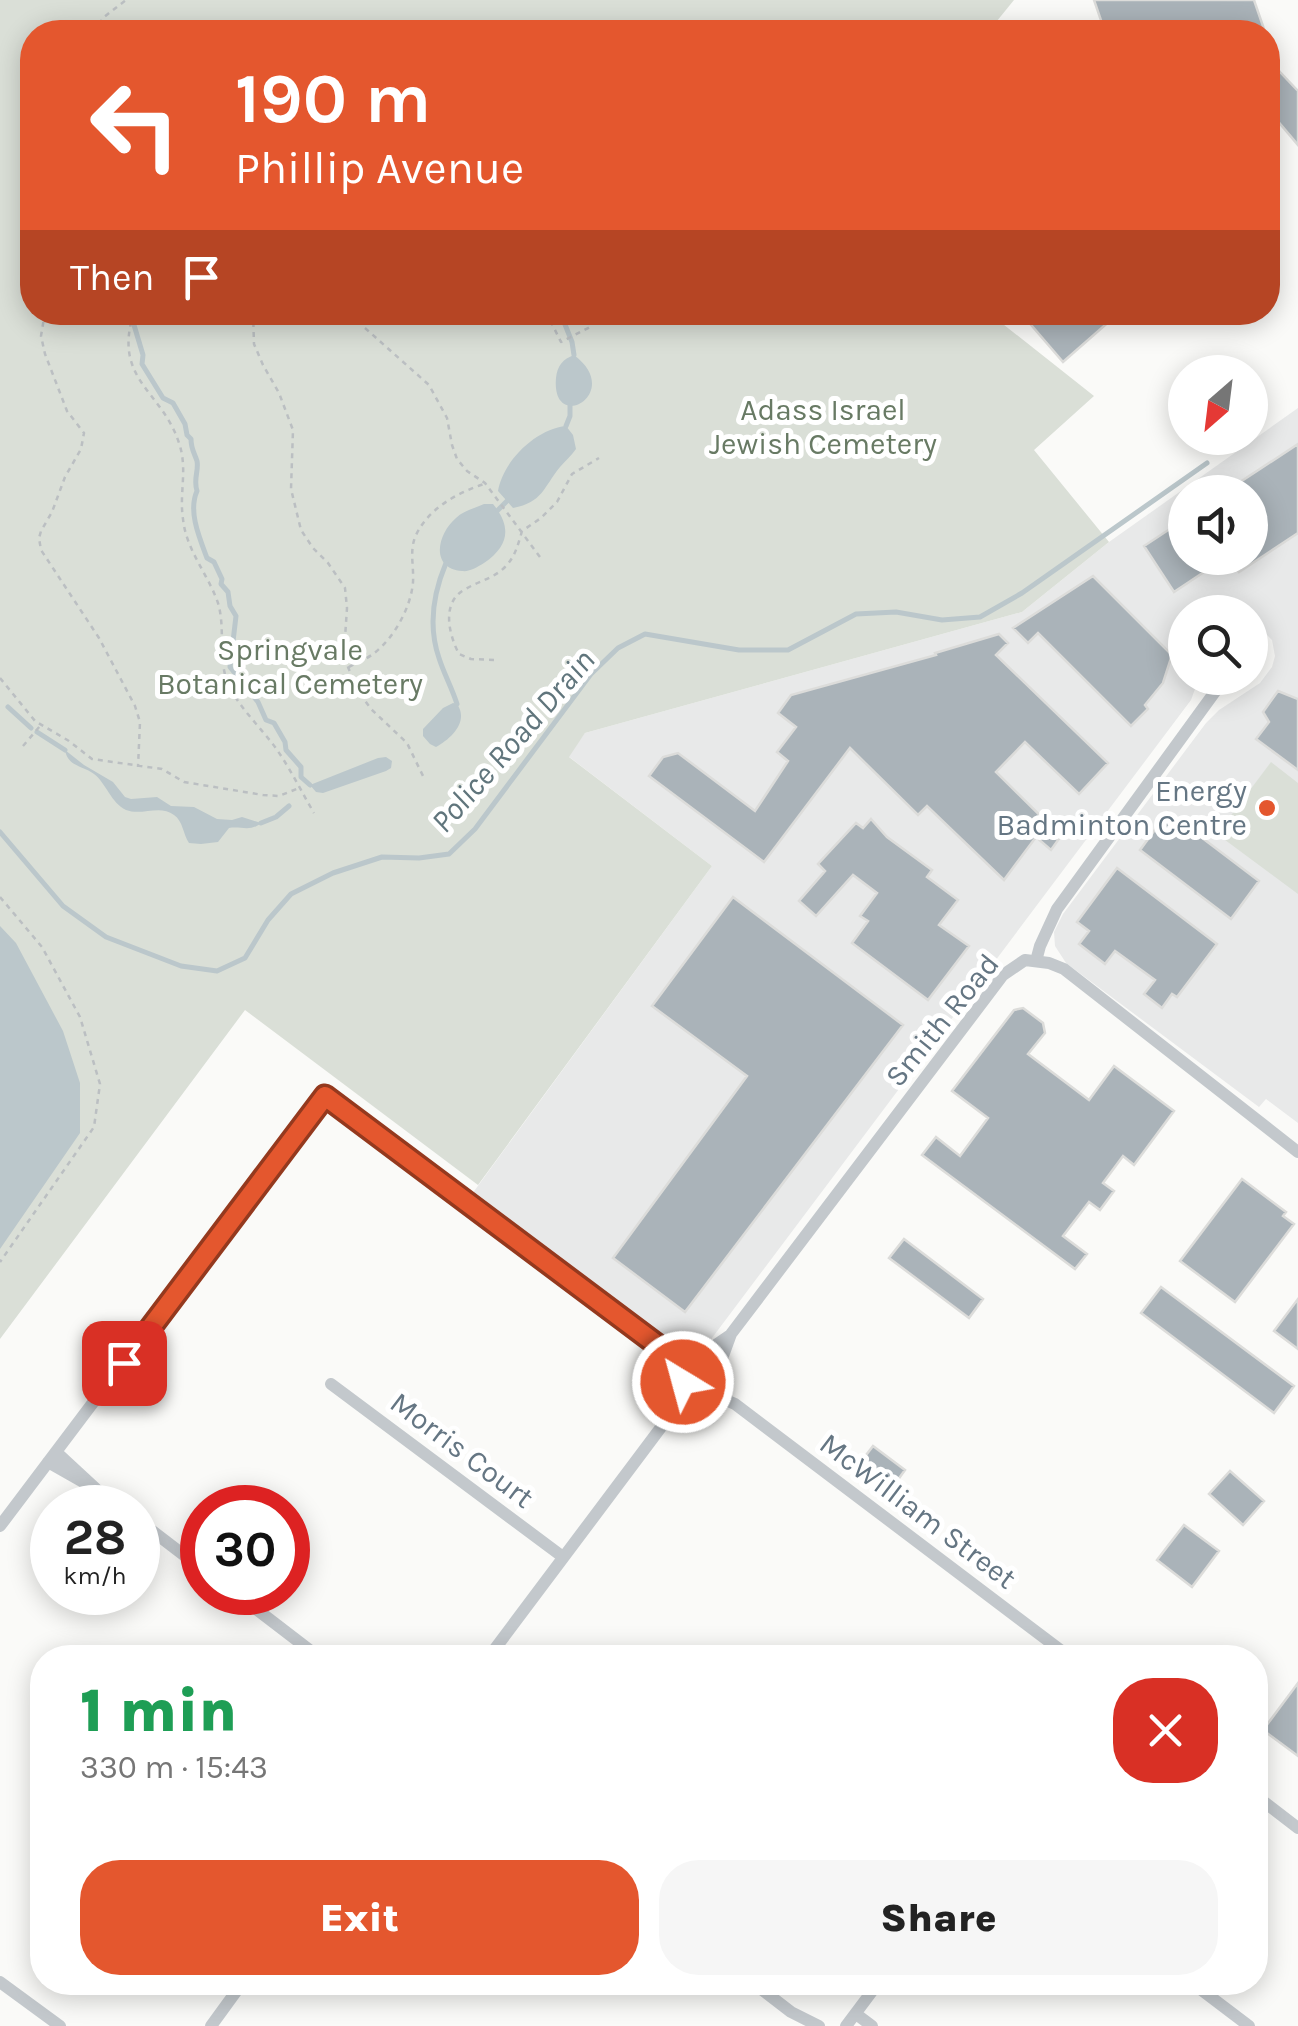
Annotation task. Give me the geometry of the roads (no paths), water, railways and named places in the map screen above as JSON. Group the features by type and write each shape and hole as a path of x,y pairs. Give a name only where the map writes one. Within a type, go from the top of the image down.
{"street":[{"path":"1036,961 1057,909 1214,695"},
{"name":"Smith Road","path":"717,1376 732,1334 1004,975 1025,960 1064,969 1298,1152"},
{"path":"0,1526 325,1096 664,1350 705,1360 717,1376 714,1386 674,1410 498,1645"},
{"name":"Smith Road","path":"694,1360 732,1334"},
{"path":"664,1350 689,1390 702,1393"},
{"path":"674,1410 686,1366 694,1360"},
{"name":"McWilliam Street","path":"717,1376 734,1404"},
{"name":"Morris Court","path":"331,1384 563,1557"},
{"name":"McWilliam Street","path":"702,1393 734,1404 1054,1645"},
{"path":"52,1457 90,1485"},
{"path":"160,1537 180,1552"},
{"path":"264,1615 303,1645"},
{"path":"1268,1806 1298,1828"},
{"path":"0,1982 60,2026"},
{"path":"211,2026 234,1995"},
{"path":"769,1995 819,2026"},
{"path":"846,2026 870,1995"},
{"path":"1209,1995 1249,2026"},
{"path":"791,2012 803,2026"},
{"path":"856,2014 872,2026"}],"waterway":[{"path":"134,325 142,364 163,398 173,403 191,439 197,465 196,524 207,558 214,562 236,616 230,667 258,702 266,720 274,723 286,750 301,767 301,777 310,785"},
{"path":"565,325 574,355"},
{"path":"566,426 570,406"},
{"name":"Police Road Drain","path":"0,832 63,906 106,937 181,966 217,971 245,958 268,920 291,894 333,873 382,857 449,854 475,829 591,674 618,648 645,634 739,650 788,650 856,614 896,612 942,620 980,617 1022,593 1207,463"},
{"path":"498,510 507,501"},
{"path":"446,563 435,598 433,622 439,658 457,704"},
{"path":"8,707 31,728"},
{"path":"37,732 65,750"},
{"path":"261,823 289,806"}],"place":[{"name":"Energy Badminton Centre","path":"1267,808"}],"park label":[{"name":"Adass Israel Jewish Cemetery","path":"823,427"},
{"name":"Springvale Botanical Cemetery","path":"290,667"}]}
